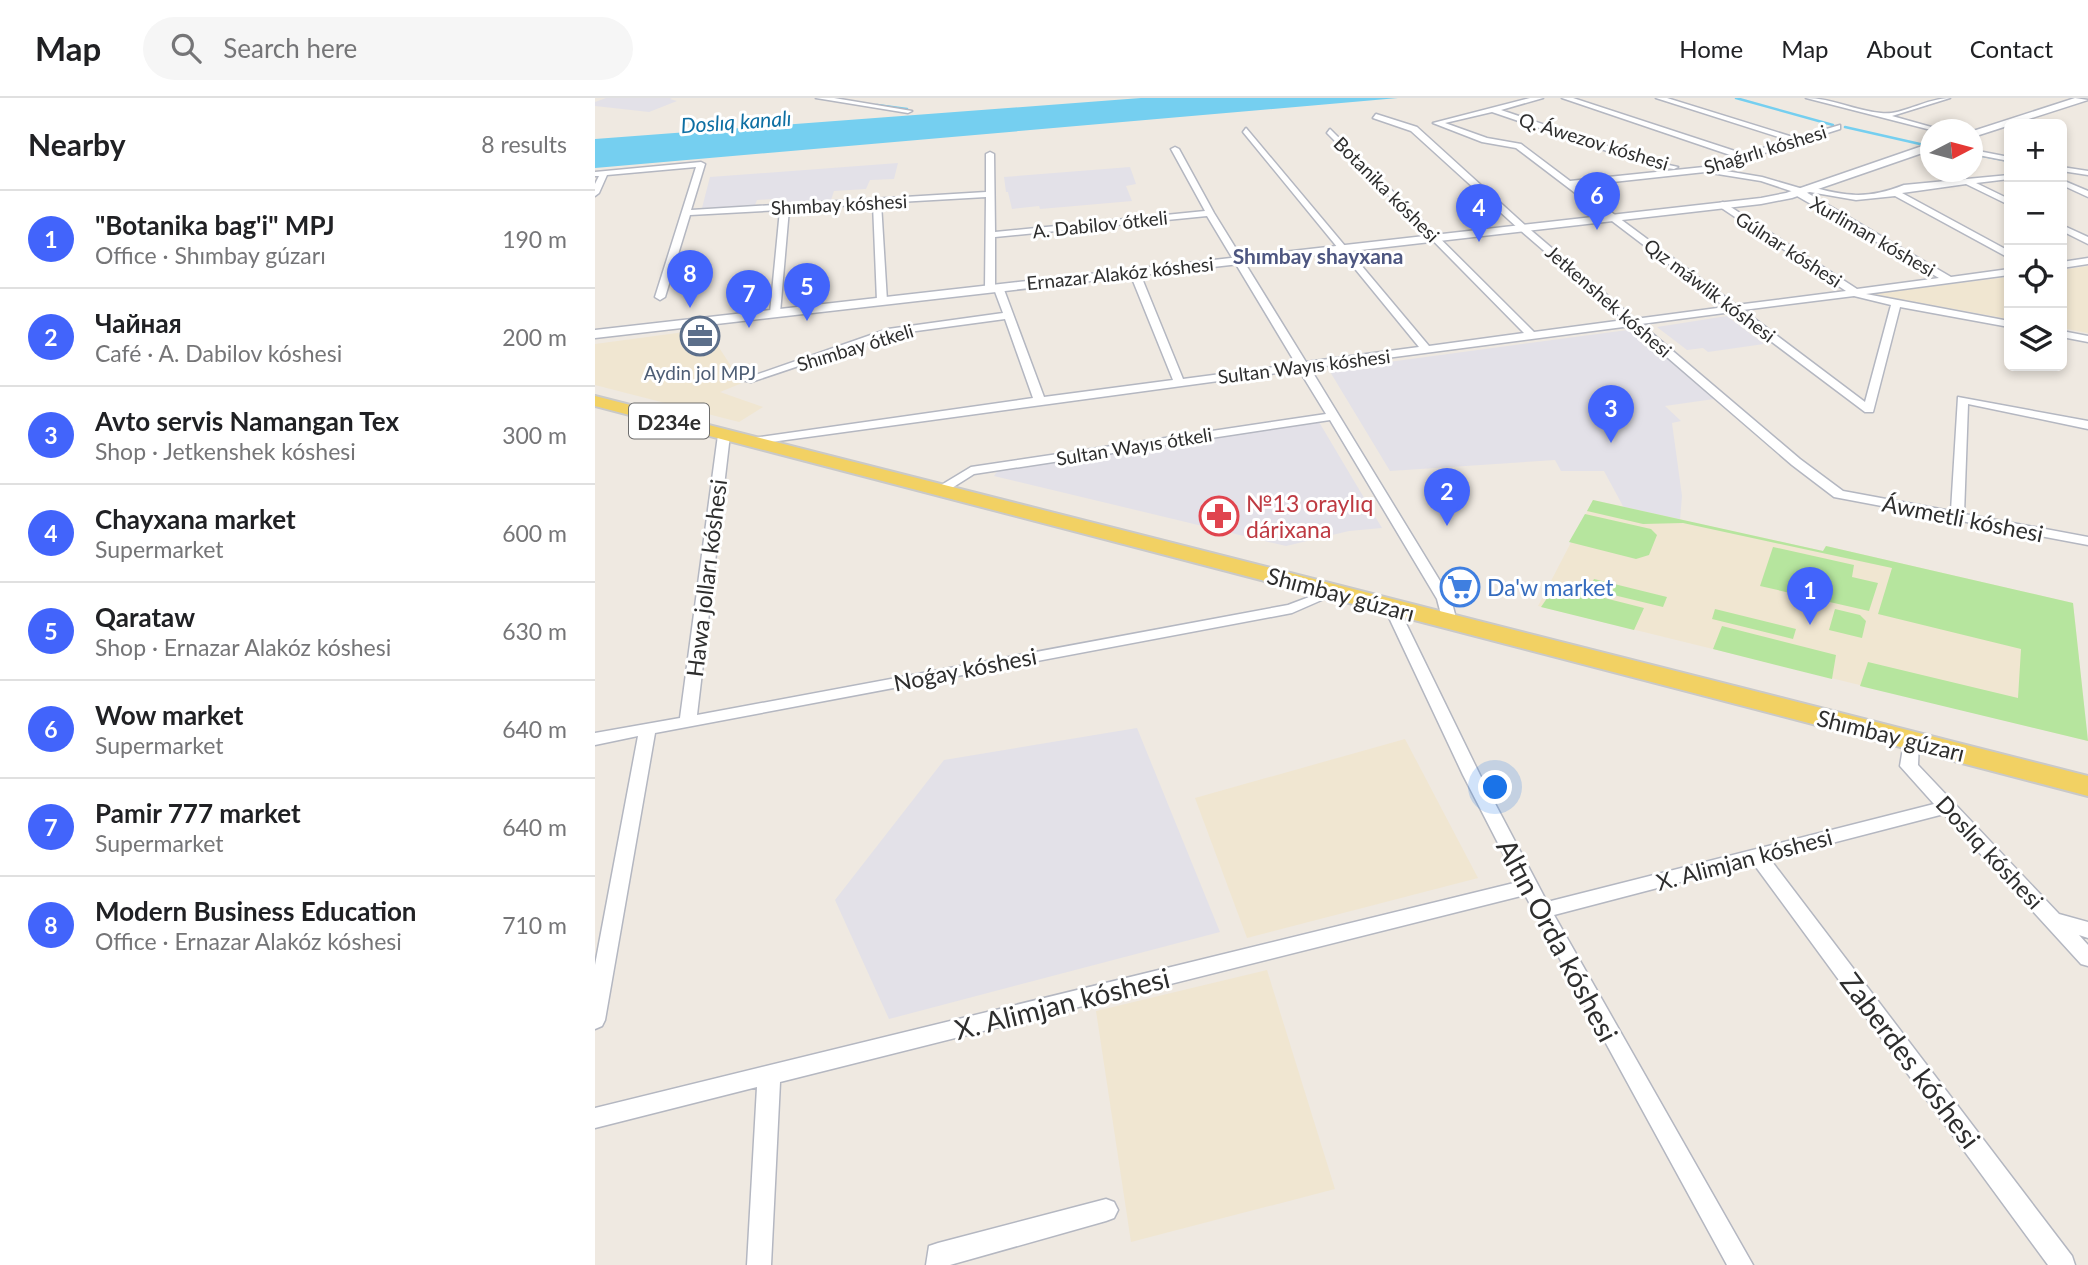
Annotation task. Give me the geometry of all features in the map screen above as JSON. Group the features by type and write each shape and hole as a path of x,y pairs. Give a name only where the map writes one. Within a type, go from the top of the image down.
{"main road":[{"path":"1983,130 2085,98"},
{"name":"Ernazar Alakóz kóshesi","path":"595,334 1761,201 1801,191 1920,149"},
{"name":"Shımbay gúzarı","path":"595,401 2088,786"}],"street":[{"path":"820,98 908,111"},
{"path":"1414,129 1539,98"},
{"path":"1566,98 1742,156"},
{"path":"1660,98 1794,140"},
{"path":"1810,98 1920,125"},
{"path":"1882,116 1946,98"},
{"name":"Q. Áwezov kóshesi","path":"1492,109 1654,164 1701,170"},
{"name":"Jetkenshek kóshesi","path":"1376,116 1414,129 1524,228 1796,462 1839,494"},
{"name":"Qız máwlik kóshesi","path":"1437,123 1485,140 1518,146 1869,410 1896,303"},
{"name":"Shaǵırlı kóshesi","path":"1567,184 1701,170 1837,127"},
{"path":"1246,130 1341,249 1427,350"},
{"name":"Botanika kóshesi","path":"1330,131 1532,336"},
{"path":"1175,149 1238,260 1444,600 1450,622"},
{"path":"990,154 990,235 994,288 1040,401"},
{"path":"1983,154 2004,158"},
{"path":"595,193 600,173 701,164 660,297"},
{"path":"1701,170 1762,179 1801,191 1840,197 1896,193 1904,188 1958,182"},
{"path":"2067,170 2088,173"},
{"path":"1983,179 2004,177"},
{"path":"1969,182 2004,200"},
{"path":"2067,184 2088,194"},
{"name":"Xurliman kóshesi","path":"1801,191 1949,280"},
{"path":"1896,193 2004,253"},
{"name":"Shımbay kóshesi","path":"687,213 991,194"},
{"path":"877,201 882,301"},
{"name":"Gúlnar kóshesi","path":"1723,205 1851,293"},
{"path":"775,313 785,207"},
{"name":"A. Dabilov ótkeli","path":"990,235 1210,213"},
{"path":"2067,231 2088,242"},
{"path":"2067,264 2088,261"},
{"path":"1134,271 1179,382"},
{"name":"Sultan Wayıs kóshesi","path":"753,442 1179,382 2004,273"},
{"path":"1851,293 2004,323"},
{"name":"Shımbay ótkeli","path":"747,380 892,331 1007,316"},
{"path":"2067,335 2088,339"},
{"path":"1957,517 1962,399 2088,425"},
{"name":"Sultan Wayıs ótkeli","path":"939,490 971,471 1333,416"},
{"name":"Hawa jolları kóshesi","path":"688,721 724,435"},
{"name":"Áwmetli kóshesi","path":"1839,494 2088,541"},
{"name":"Noǵay kóshesi","path":"595,739 1292,609 1333,592"},
{"name":"Altın Orda kóshesi","path":"1391,607 1440,715 1528,887 1741,1265"},
{"path":"595,1020 648,729"},
{"name":"Doslıq kóshesi","path":"1911,740 1909,765 2088,958"},
{"name":"X. Alimjan kóshesi","path":"1541,911 1948,807"},
{"name":"Zaberdes kóshesi","path":"1758,856 2063,1265"},
{"name":"X. Alimjan kóshesi","path":"595,1118 1528,887"},
{"path":"2053,920 2088,930"},
{"path":"759,1265 769,1075"},
{"path":"938,1265 938,1255 1106,1210"}],"shaded area":[{"path":"606,98 672,98 670,99 677,101 649,112 595,106 595,102"},
{"path":"898,163 894,179 870,180 866,189 834,191 831,200 771,204 773,199 757,200 755,205 702,208 710,177"},
{"path":"1130,167 1136,184 1126,186 1132,201 1012,209 1006,192 1004,177"},
{"path":"2088,266 2088,333 2067,329 2067,269"},
{"path":"2004,278 2004,318 1871,294"},
{"path":"1727,316 1764,344 1708,352 1703,348 1687,350 1657,327"},
{"path":"707,329 742,383 720,392 763,407 739,422 595,385 595,344"},
{"path":"1635,329 1714,399 1665,406 1681,421 1672,423 1682,496 1680,520 1624,508 1604,471 1561,471 1555,460 1390,471 1329,370"},
{"path":"1319,422 1382,528 1349,531 1286,546 994,476 998,470"},
{"path":"1593,500 1823,551 1826,546 2073,603 2088,741 1538,606"},
{"path":"1137,728 1220,932 889,1019 835,900 944,760"},
{"path":"1405,739 1478,878 1247,938 1195,798"},
{"path":"1267,970 1335,1189 1131,1242 1096,1011"}],"green space":[{"path":"1593,500 1823,551 1826,546 2073,603 2088,741 1860,686 1868,662 2018,698 2021,649 1878,614 1892,568 1683,523 1643,524 1587,511"},
{"path":"1585,514 1651,529 1657,535 1649,555 1636,559 1569,542"},
{"path":"1773,547 1854,565 1852,577 1878,583 1869,611 1760,586"},
{"path":"1594,579 1667,597 1663,607 1589,589"},
{"path":"1554,588 1565,588 1644,608 1634,630 1541,607"},
{"path":"1715,609 1796,629 1793,639 1712,619"},
{"path":"1835,609 1860,615 1866,621 1862,638 1829,630"},
{"path":"1722,626 1836,655 1832,679 1713,649"}],"water":[{"path":"1141,98 1398,98 595,168 595,139"}],"waterway":[{"path":"1736,98 1833,125"},
{"path":"877,105 907,109"},
{"path":"1845,127 1920,144"},
{"path":"1983,156 2004,160"}],"place":[{"name":"Wow market","path":"1597,230"},
{"name":"Chayxana market","path":"1479,242"},
{"name":"Modern Business Education","path":"690,308"},
{"name":"Qarataw","path":"807,321"},
{"name":"Pamir 777 market","path":"749,328"},
{"name":"Aydin jol MPJ","path":"700,336"},
{"name":"Avto servis Namangan Tex","path":"1611,443"},
{"name":"№13 oraylıq dárixana","path":"1219,516"},
{"name":"Чайная","path":"1447,526"},
{"name":"Da'w market","path":"1460,587"},
{"name":"\"Botanika bag'i\" MPJ","path":"1810,625"}],"district":[{"name":"Shımbay shayxana","path":"1318,255"}],"water label":[{"name":"Doslıq kanalı","path":"736,121"}]}
